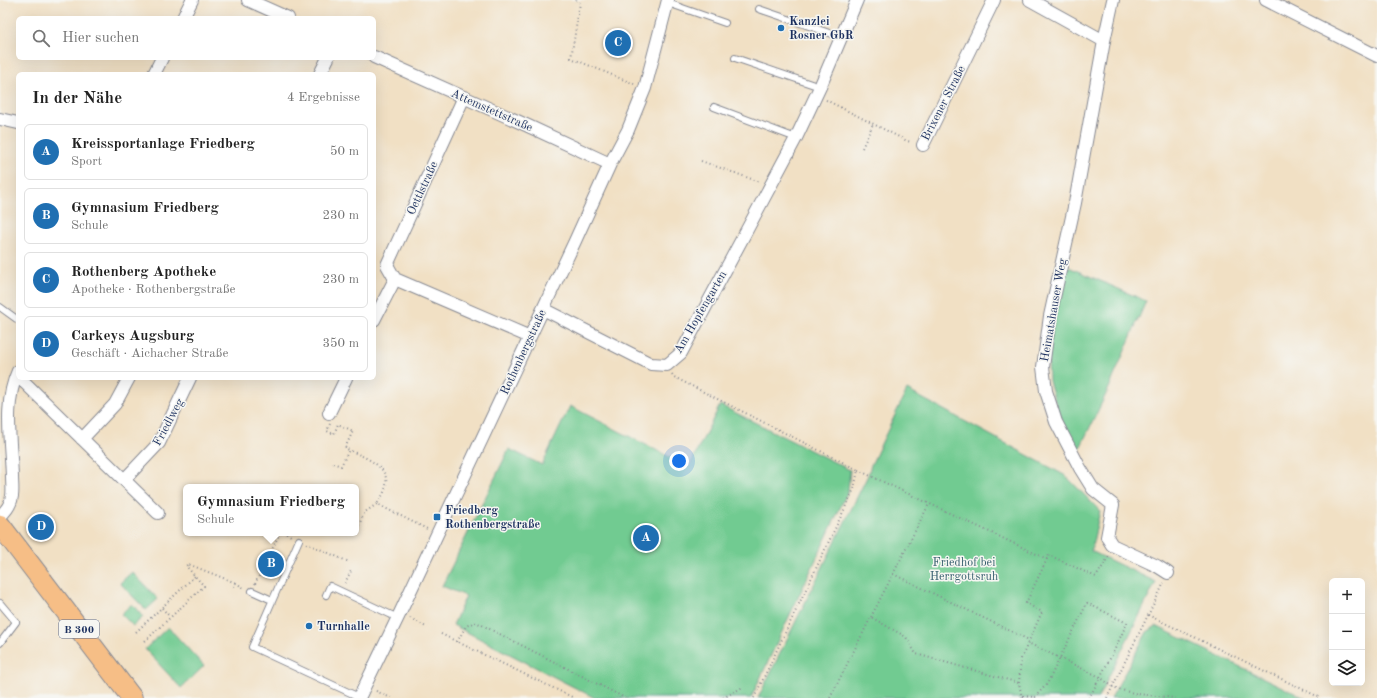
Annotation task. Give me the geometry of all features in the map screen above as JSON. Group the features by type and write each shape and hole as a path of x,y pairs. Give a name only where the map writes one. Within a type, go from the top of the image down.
{"main road":[{"name":"B 300","path":"0,524 132,698"}],"street":[{"path":"184,16 192,0"},
{"path":"248,0 284,16"},
{"name":"Am Hopfengarten","path":"543,309 651,364 667,365 681,353 796,138 819,91 857,0"},
{"name":"Brixener Straße","path":"923,145 994,0"},
{"path":"1030,0 1104,41 1113,0"},
{"path":"1266,0 1377,56"},
{"name":"Rothenbergstraße","path":"359,698 576,241 610,164 628,130 645,88 668,1"},
{"name":"Heimatshauser Weg","path":"1104,41 1075,203 1050,316 1043,368 1046,391 1056,422 1080,468 1093,489 1113,505 1107,537 1112,545"},
{"name":"Attemstettstraße","path":"376,57 610,164"},
{"path":"155,72 161,60"},
{"path":"321,72 327,60"},
{"name":"Oettlstraße","path":"395,279 387,265 464,97"},
{"path":"0,120 16,124"},
{"path":"376,316 395,279 530,337"},
{"path":"0,516 6,511 12,497 12,462 9,429 10,396 16,380"},
{"path":"23,380 158,513"},
{"path":"82,438 115,404 128,380"},
{"name":"Friedlweg","path":"124,480 159,443 189,380"},
{"path":"329,413 345,380"},
{"path":"1112,545 1157,566 1168,573"}],"lane":[{"path":"668,1 725,23"},
{"path":"759,9 841,37"},
{"path":"735,58 819,91"},
{"path":"714,107 796,138"},
{"path":"0,307 16,319"},
{"path":"299,540 252,647 359,698"},
{"path":"326,595 330,586 399,616"},
{"path":"252,591 272,600"},
{"path":"0,603 16,622 0,643"}],"path":[{"path":"576,0 580,1 571,58 645,88"},
{"name":"Brixener Straße","path":"819,91 873,124 907,141 923,145"},
{"path":"862,148 873,124"},
{"path":"701,161 771,186"},
{"path":"667,365 674,377 858,470 1047,559"},
{"path":"328,428 327,431 334,434 338,424 353,431 345,448 381,467 387,477 387,487 382,497 377,504 365,512 359,523"},
{"path":"334,463 341,466 349,450"},
{"path":"754,698 854,489 858,470"},
{"path":"377,504 437,534"},
{"path":"830,698 929,504"},
{"path":"145,641 204,586 186,566 188,564 252,591 280,536"},
{"path":"1090,698 1127,622 1087,603 1047,684 1035,697 1022,697 1019,683 1021,659 1042,612 1026,603 1049,555 1096,577 1109,558 1112,545"},
{"path":"323,550 349,562"},
{"path":"347,578 351,571"},
{"path":"1106,698 1168,573"},
{"path":"893,574 1060,659 1100,677 1112,686 1138,694 1175,698"},
{"path":"136,632 195,576"},
{"path":"234,587 236,583"},
{"path":"162,608 170,617"},
{"path":"1148,615 1321,698"},
{"path":"399,616 426,627"},
{"path":"871,617 906,637 916,654 1019,683"},
{"path":"457,642 466,626 476,622 625,698"},
{"path":"441,634 574,698"},
{"path":"365,685 391,698"},
{"path":"723,698 743,688"}],"green space":[{"path":"1064,265 1146,301 1109,388 1077,454 1059,415 1049,381 1048,356"},
{"name":"Friedhof bei Herrgottsruh","path":"907,390 1066,476 1100,511 1091,551 1156,582 1098,698 758,698 868,475 871,465"},
{"path":"720,405 850,470 848,491 751,698 595,698 453,625 466,596 442,586 509,449 542,465 570,406 689,467"},
{"path":"132,572 158,599 146,610 120,583"},
{"path":"132,604 143,617 133,626 121,614"},
{"path":"1156,626 1305,698 1111,698 1147,632"},
{"path":"168,627 204,666 181,688 145,649"}],"place":[{"name":"Kanzlei Rosner GbR","path":"781,28"},
{"name":"Rothenberg Apotheke","path":"618,43"},
{"name":"Friedberg Rothenbergstraße","path":"437,517"},
{"name":"Carkeys Augsburg","path":"41,527"},
{"name":"Kreissportanlage Friedberg","path":"646,538"},
{"name":"Gymnasium Friedberg","path":"271,564"},
{"name":"Turnhalle","path":"309,626"}]}
